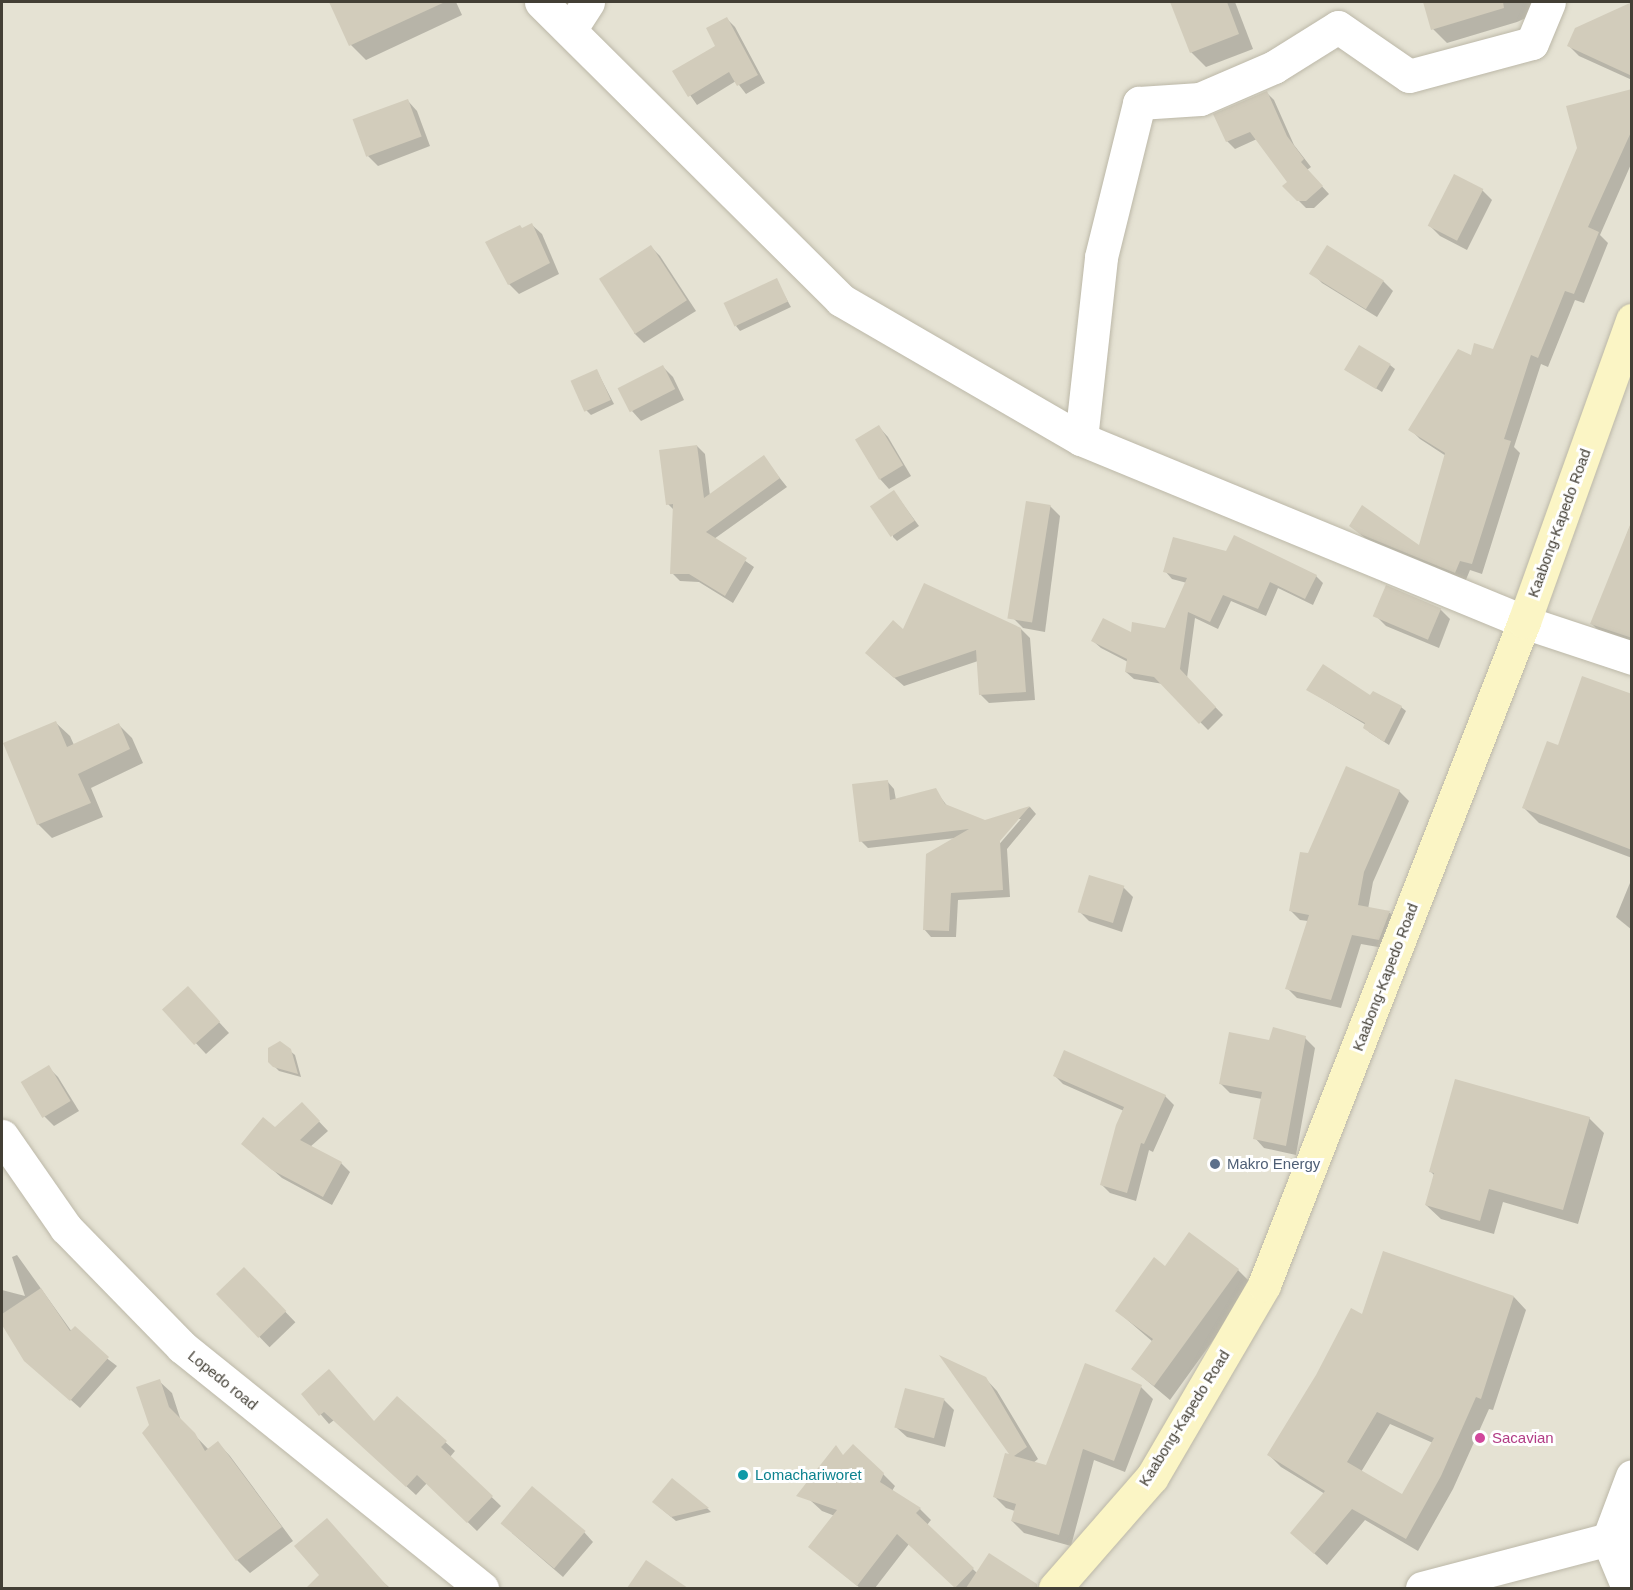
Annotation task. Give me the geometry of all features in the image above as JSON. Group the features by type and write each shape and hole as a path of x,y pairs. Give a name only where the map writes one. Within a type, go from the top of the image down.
{"main road":[{"name":"Kaabong-Kapedo Road","path":"1055,1588 1152,1477 1264,1285 1524,622 1632,320"}],"street":[{"path":"541,2 841,300 1081,440 1524,622 1632,658"},
{"path":"570,30 588,2"},
{"path":"1081,440 1101,257 1139,103 1200,99 1274,68 1338,27 1409,76 1532,43 1549,2"},
{"name":"Lopedo road","path":"2,1136 66,1228 182,1347 482,1588"},
{"path":"1628,1588 1620,1536 1632,1476"},
{"path":"1422,1588 1620,1536"}],"shaded area":[{"path":"2,2 1631,2 1631,1588 2,1588"}],"building":[{"path":"329,2 445,2 349,46"},
{"path":"1170,2 1227,2 1239,34 1190,53"},
{"path":"1423,2 1503,2 1504,8 1431,30"},
{"path":"1632,2 1632,76 1567,46 1575,28"},
{"path":"727,17 758,75 737,86 729,72 688,97 672,71 715,46 706,28"},
{"path":"1632,89 1632,130 1588,227 1599,232 1574,294 1565,291 1538,358 1531,355 1504,439 1511,441 1472,564 1460,561 1455,573 1360,534 1349,526 1362,505 1419,545 1445,453 1408,430 1458,349 1471,355 1474,343 1493,349 1577,148 1566,106"},
{"path":"1267,91 1287,136 1304,159 1301,162 1323,186 1306,201 1297,201 1282,186 1287,182 1250,132 1226,142 1213,114"},
{"path":"408,99 422,137 366,157 353,119"},
{"path":"1454,174 1483,189 1457,241 1428,226"},
{"path":"532,223 550,263 508,285 485,242 520,225 522,228"},
{"path":"651,245 687,300 635,334 599,279"},
{"path":"1327,245 1384,281 1366,309 1309,274"},
{"path":"777,278 788,302 735,326 724,303"},
{"path":"1359,345 1391,364 1376,389 1344,370"},
{"path":"663,365 675,389 630,412 618,388"},
{"path":"597,369 611,400 584,412 571,381"},
{"path":"879,425 903,465 879,480 855,439"},
{"path":"697,445 704,498 764,455 780,478 706,532 747,558 725,596 689,574 670,574 673,504 666,505 659,450"},
{"path":"894,490 915,521 891,537 870,506"},
{"path":"1026,501 1051,505 1032,622 1007,619"},
{"path":"1630,525 1632,525 1632,638 1590,624"},
{"path":"1234,535 1317,575 1305,599 1270,582 1258,609 1223,595 1210,622 1188,612 1180,669 1216,707 1199,724 1154,677 1125,672 1127,659 1091,641 1103,618 1131,632 1132,622 1165,628 1187,578 1163,572 1173,537 1226,551"},
{"path":"924,583 1021,628 1026,692 979,695 976,650 894,678 865,653 893,620 903,629"},
{"path":"1386,585 1441,608 1428,640 1373,616"},
{"path":"1323,664 1370,695 1373,691 1402,706 1384,742 1363,728 1365,723 1306,690"},
{"path":"1582,676 1632,694 1632,850 1522,808 1547,741 1558,745"},
{"path":"56,721 67,747 119,723 130,749 78,774 91,803 37,825 3,743"},
{"path":"1346,766 1400,790 1364,872 1358,905 1390,911 1379,940 1352,935 1331,1000 1285,989 1309,915 1289,911 1300,852 1308,853"},
{"path":"888,780 890,800 936,788 945,804 985,820 1030,806 1000,841 1003,890 951,893 949,931 923,930 926,854 969,829 859,842 852,784"},
{"path":"1089,875 1124,886 1113,923 1078,912"},
{"path":"188,986 220,1022 194,1045 162,1009"},
{"path":"1273,1027 1306,1036 1286,1146 1253,1139 1262,1092 1219,1084 1229,1032 1269,1040"},
{"path":"280,1041 291,1049 298,1074 273,1067 268,1062 268,1048"},
{"path":"1064,1050 1166,1095 1144,1144 1141,1143 1127,1193 1100,1185 1116,1125 1124,1107 1053,1076"},
{"path":"49,1065 71,1101 42,1118 21,1082"},
{"path":"1455,1079 1590,1117 1563,1210 1489,1189 1480,1221 1425,1205 1434,1173 1429,1172"},
{"path":"302,1102 320,1121 300,1140 342,1162 323,1197 272,1170 241,1144 263,1117 275,1127"},
{"path":"1189,1232 1239,1269 1154,1386 1131,1369 1153,1339 1115,1311 1154,1257 1165,1266"},
{"path":"1383,1251 1514,1296 1481,1399 1476,1397 1441,1476 1406,1539 1352,1509 1314,1554 1290,1533 1325,1491 1267,1455 1316,1375 1351,1308 1362,1314","holes":["1377,1412 1434,1438 1402,1494 1347,1462"]},
{"path":"244,1267 286,1311 258,1338 216,1294"},
{"path":"41,1288 70,1331 75,1326 109,1357 70,1401 24,1361 2,1325 2,1314"},
{"path":"939,1355 986,1377 1027,1447 1014,1456 1046,1465 1085,1363 1142,1385 1114,1461 1083,1449 1059,1535 1011,1521 1016,1504 993,1497 1005,1453 1009,1454"},
{"path":"329,1369 374,1421 397,1396 447,1441 441,1447 493,1496 467,1523 417,1475 406,1487 324,1412 319,1416 301,1394"},
{"path":"160,1379 169,1407 195,1433 205,1451 218,1441 282,1527 236,1561 142,1433 149,1425 136,1387"},
{"path":"905,1388 945,1399 934,1438 894,1428"},
{"path":"853,1444 884,1473 880,1482 921,1508 916,1513 974,1568 955,1588 897,1534 857,1586 808,1547 837,1510 796,1496 836,1445 843,1455"},
{"path":"672,1478 709,1508 671,1517 652,1502"},
{"path":"532,1486 586,1531 554,1569 501,1524"},
{"path":"327,1518 389,1588 306,1588 319,1575 294,1546"},
{"path":"989,1553 1037,1584 1037,1588 966,1588"},
{"path":"646,1560 688,1588 627,1588"}],"place":[{"name":"Makro Energy","path":"1215,1164"},
{"name":"Sacavian","path":"1480,1438"},
{"name":"Lomachariworet","path":"743,1475"}]}
